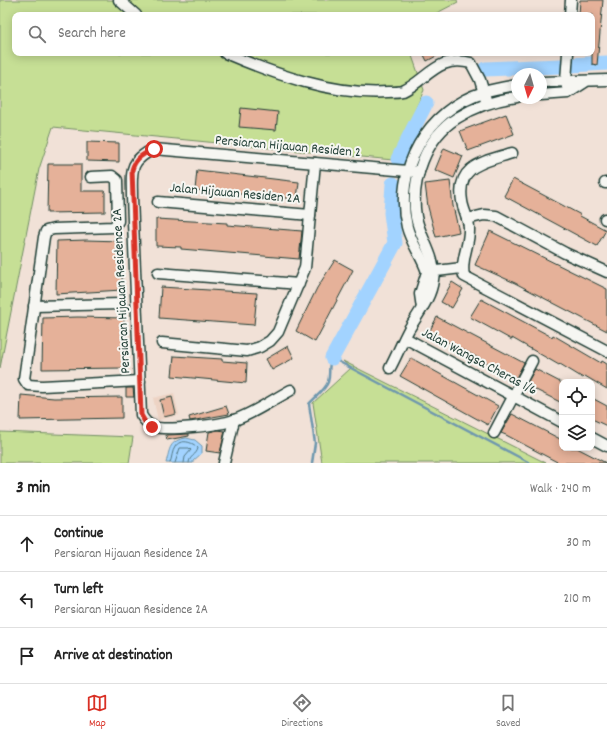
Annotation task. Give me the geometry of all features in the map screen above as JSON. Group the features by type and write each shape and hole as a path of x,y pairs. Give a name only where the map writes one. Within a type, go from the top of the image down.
{"street":[{"path":"119,0 133,12"},
{"path":"570,12 571,0"},
{"path":"232,56 260,68 312,84 374,93 403,91 436,67 460,60 471,62 480,80 487,103"},
{"path":"568,56 566,81 568,93"},
{"path":"547,82 585,82 607,80"},
{"path":"547,95 568,93 585,82"},
{"path":"430,272 407,228 405,207 407,171 422,138 438,118 449,109 484,92 511,86"},
{"path":"390,368 422,308 432,285 430,272 432,256 418,226 415,206 416,182 421,164 434,142 447,126 456,118 487,103 511,98"},
{"name":"Persiaran Hijauan Residen 2","path":"142,154 154,149 419,172"},
{"name":"Persiaran Hijauan Residence 2A","path":"142,154 134,162 132,170 141,415 145,422 152,427 160,428 196,426 234,420"},
{"path":"512,154 475,164 465,175 460,190 469,231 462,268 464,276 607,351"},
{"name":"Jalan Hijauan Residen 2A","path":"162,343 247,351 260,347 270,341 278,332 305,268 315,163"},
{"path":"91,177 112,176 118,180 118,221 114,227 54,229 46,232 44,237 24,379 28,385 42,386 140,381"},
{"name":"Jalan Hijauan Residen 2A","path":"158,202 310,215"},
{"path":"467,220 484,215 496,216 565,253 607,272"},
{"path":"430,272 462,268"},
{"path":"158,273 299,284"},
{"path":"34,306 121,304"},
{"name":"Jalan Wangsa Cheras 1/6","path":"405,338 559,420"},
{"path":"494,433 512,396 532,361"},
{"path":"224,463 234,420 291,390"},
{"path":"595,440 607,446"}],"shaded area":[{"path":"174,393 179,415 158,420 153,398"}],"green space":[{"path":"0,0 457,0 458,2 439,12 12,12 12,56 412,56 424,90 393,160 53,127 39,169 0,368"},
{"path":"343,361 546,463 322,463 313,403 351,368"},
{"path":"0,432 133,437 129,463 0,463"}],"water":[{"path":"186,438 195,440 202,446 202,453 193,461 193,463 166,463 173,443 180,439"}],"building":[{"path":"580,0 603,0 597,65 592,64 592,56 595,56 595,12 579,12"},
{"path":"424,56 436,56 427,61"},
{"path":"241,108 278,112 276,130 239,127"},
{"path":"506,114 514,134 468,151 460,131"},
{"path":"87,142 119,143 119,162 87,161"},
{"path":"444,148 463,156 454,178 435,170"},
{"path":"48,164 81,164 81,191 105,191 105,212 47,213"},
{"path":"197,170 299,182 297,199 195,190"},
{"path":"513,179 606,230 597,246 504,196"},
{"path":"450,181 453,206 459,232 436,237 428,207 425,184"},
{"path":"156,219 227,223 227,225 302,231 299,259 181,249 181,247 156,246"},
{"path":"490,231 607,289 607,331 515,283 475,265"},
{"path":"57,241 121,241 122,290 56,294"},
{"path":"335,260 353,270 315,342 296,331 317,288"},
{"path":"452,282 463,289 452,308 441,302"},
{"path":"161,287 257,293 254,325 159,318"},
{"path":"481,299 552,337 553,335 601,363 602,361 607,364 607,389 595,382 595,379 590,379 585,376 583,378 512,338 512,340 470,317"},
{"path":"437,317 524,363 516,378 429,332"},
{"path":"43,318 124,318 124,368 42,369"},
{"path":"288,346 294,358 272,370 266,359"},
{"path":"174,356 222,359 222,361 247,363 246,383 172,376"},
{"path":"411,358 498,406 488,425 400,376"},
{"path":"535,369 559,381 559,402 526,385"},
{"path":"126,388 133,388 134,397 126,397"},
{"path":"21,395 54,398 122,397 122,418 20,420"},
{"path":"172,397 176,414 164,417 160,400"},
{"path":"595,400 607,406 607,426 595,420"},
{"path":"226,406 229,414 190,421 189,417"},
{"path":"512,414 559,438 559,451 583,451 606,463 559,463 501,433"},
{"path":"218,430 225,431 220,453 206,451 209,432"},
{"path":"189,434 189,436 167,440 166,435"}],"waterway":[{"path":"571,65 607,63"},
{"path":"485,69 561,66"},
{"path":"398,159 426,103"},
{"path":"332,358 395,243 391,213 393,184"},
{"path":"312,463 315,443 309,404 327,385 332,358 530,463"}],"route":[{"path":"152,427 145,422 141,415 132,170 134,162 142,154 154,149"}]}
